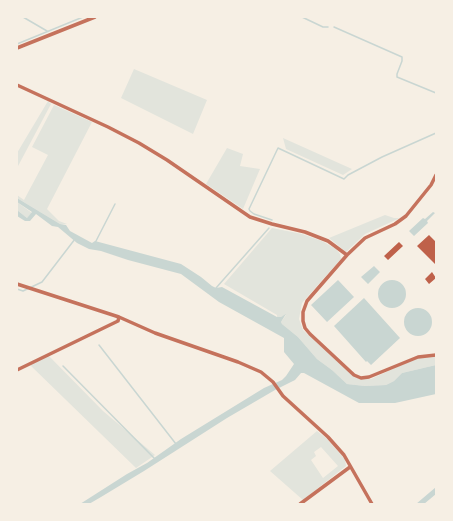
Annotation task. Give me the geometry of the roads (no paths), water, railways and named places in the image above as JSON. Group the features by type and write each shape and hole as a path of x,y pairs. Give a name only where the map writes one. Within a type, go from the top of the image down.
{"street":[{"path":"17,48 95,17"},
{"path":"17,85 139,143 167,160 250,217 305,232 328,241 347,255"},
{"path":"436,175 406,216 395,224 365,238 347,255 307,301 303,312 305,328 310,334 354,375 361,378 370,377 418,356 436,355"},
{"path":"17,284 119,317 156,333 238,362 261,372 274,382 283,396 330,438 344,455 372,504"},
{"path":"17,370 118,321 119,317"},
{"path":"300,504 350,467"}],"waterway":[{"path":"23,17 47,31"},
{"path":"17,44 83,17"},
{"path":"302,17 323,27 328,27"},
{"path":"334,27 402,57 397,77 436,93"},
{"path":"272,220 254,214 249,209 278,148 344,179 348,175 382,157 436,133"},
{"path":"95,243 115,204"},
{"path":"216,288 269,228"},
{"path":"17,289 23,291 42,282 75,239"},
{"path":"99,345 176,444"},
{"path":"63,366 155,459"}]}
